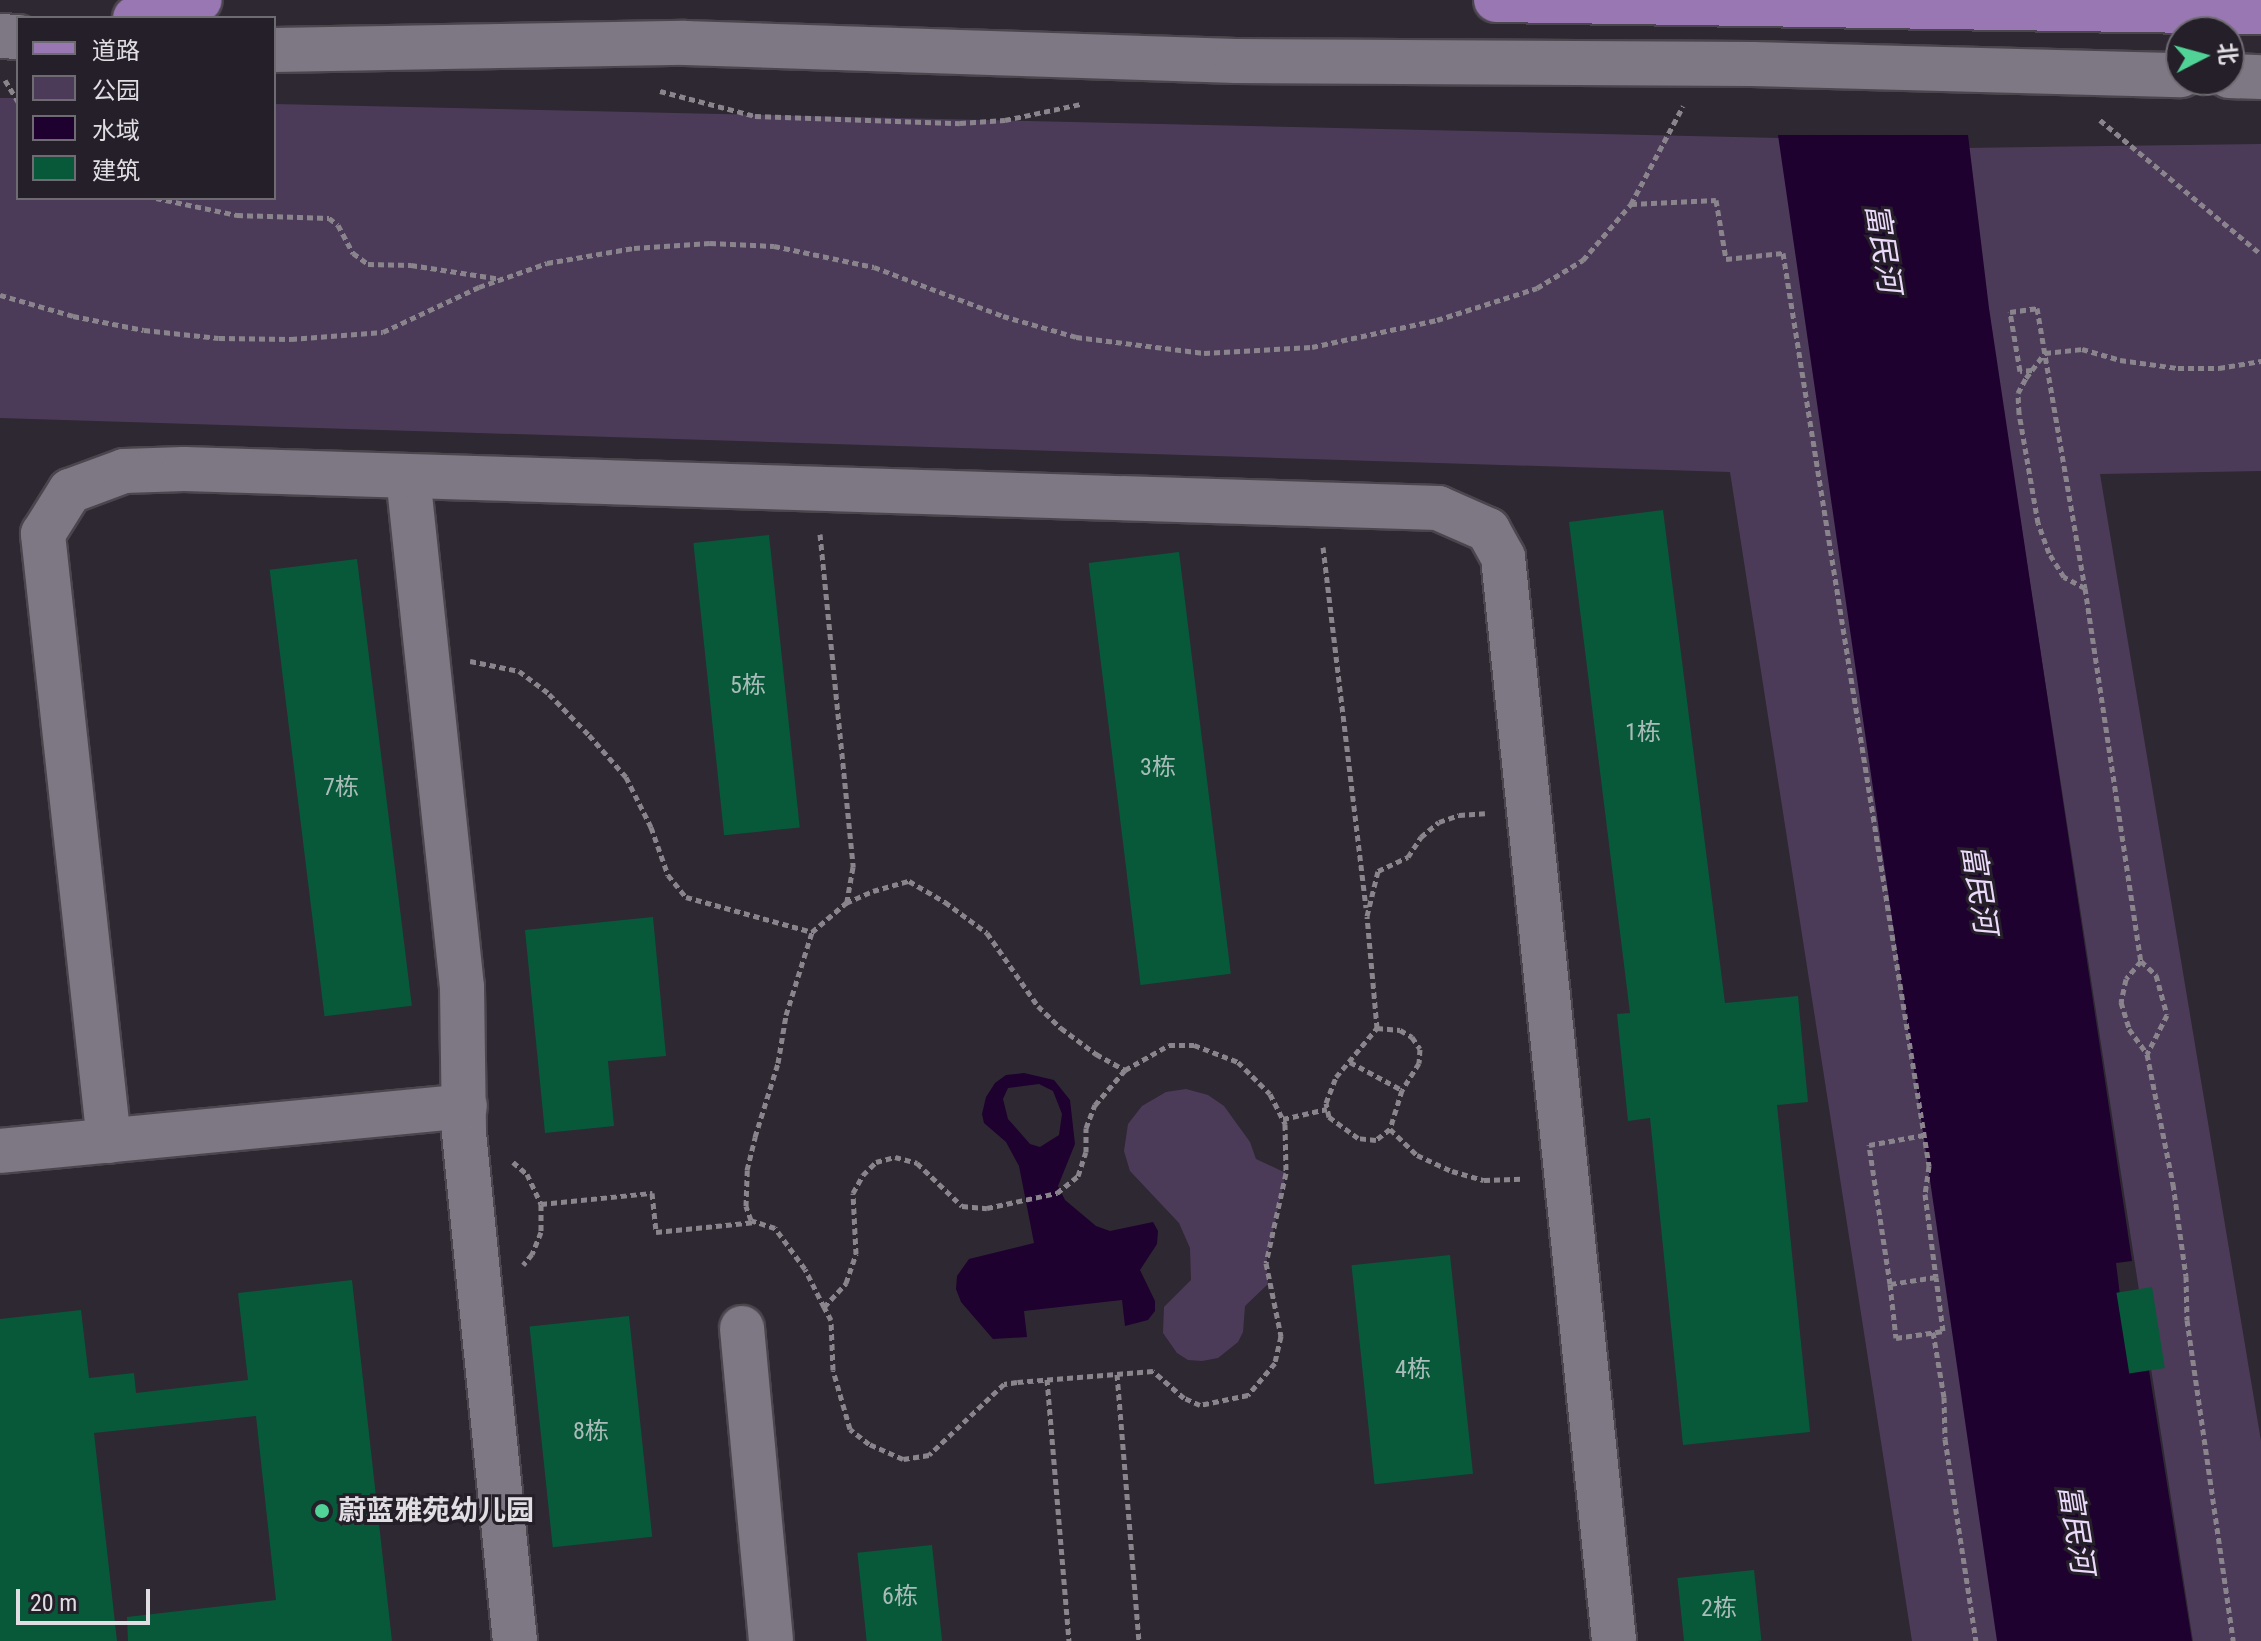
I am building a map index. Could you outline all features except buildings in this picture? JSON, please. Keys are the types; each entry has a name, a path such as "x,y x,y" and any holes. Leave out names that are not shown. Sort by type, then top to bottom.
{"main road":[{"path":"142,16 200,0"},
{"path":"1496,0 2261,12"}],"street":[{"path":"276,50 685,43 1236,61 1752,64 2165,75"},
{"path":"109,1141 43,534 70,491 124,471 408,476 1438,508 1488,530 1503,557 1614,1641"},
{"path":"408,476 462,987 464,1133 515,1641"},
{"path":"0,1151 465,1106"},
{"path":"742,1328 771,1641"}],"path":[{"path":"0,72 16,99"},
{"path":"0,295 73,316 144,330 219,338 291,339 383,332 501,279 547,263 634,248 710,243 774,246 874,267 1003,316 1076,337 1204,353 1312,347 1437,320 1537,288 1583,260 1631,204 1687,99"},
{"path":"2092,113 2261,254"},
{"path":"166,200 237,215 329,218 338,225 353,253 368,264 411,265 501,279"},
{"path":"1631,204 1716,200 1726,259 1783,253 1929,1166 1925,1194 1943,1331 1896,1338 1869,1145 1924,1135"},
{"path":"2032,370 2020,371 2010,312 2037,308 2085,588 2141,961 2156,975 2167,1015 2147,1054"},
{"path":"2085,588 2064,577 2049,553 2038,523 2018,393 2045,353 2082,349 2120,360 2178,368 2219,368 2261,361"},
{"path":"816,489 853,867 846,903"},
{"path":"1318,504 1367,916 1377,1028 1336,1077 1326,1103 1329,1117 1358,1138 1376,1140 1390,1129 1402,1090 1419,1063 1420,1049 1412,1037 1400,1030 1377,1028"},
{"path":"427,651 519,671 549,694 626,777 668,875 686,897 812,932"},
{"path":"1367,916 1378,871 1408,857 1421,837 1439,822 1459,815 1530,809"},
{"path":"824,1307 846,1283 856,1254 853,1193 863,1175 876,1162 895,1157 917,1163 962,1206 987,1208 1057,1193 1078,1176 1086,1152 1086,1128 1095,1105 1125,1070 1169,1045 1194,1045 1238,1062 1270,1094 1283,1119 1288,1151 1266,1263 1281,1336 1275,1363 1248,1395 1200,1405 1184,1398 1153,1371 1004,1384 929,1455 903,1459 869,1444 850,1429 833,1370 831,1320 824,1307 805,1269 775,1228 751,1220 746,1206 747,1170 778,1063 786,1015 812,932 846,903 873,891 909,881 945,902 987,933 1038,1006 1061,1028 1096,1054 1125,1070"},
{"path":"2141,961 2126,979 2121,1002 2129,1029 2147,1054 2173,1184 2186,1276 2187,1320 2233,1641"},
{"path":"1350,1062 1402,1090"},
{"path":"1283,1119 1327,1109"},
{"path":"1390,1129 1432,1163 1484,1180 1567,1177"},
{"path":"541,1204 652,1193 656,1232 756,1221"},
{"path":"1890,1284 1936,1277"},
{"path":"1933,1332 1944,1397 1945,1439 1976,1641"},
{"path":"1117,1374 1139,1641"},
{"path":"1047,1379 1069,1641"}],"green space":[{"path":"0,98 16,98 16,200 276,200 276,104 1779,138 2021,1641 1912,1641 1730,472 0,418"},
{"path":"2261,144 2261,471 2100,474 2261,1441 2261,1641 2193,1641 1963,148"},
{"path":"1186,1089 1208,1095 1224,1106 1250,1142 1256,1159 1286,1173 1266,1263 1268,1284 1245,1306 1243,1332 1238,1342 1218,1358 1202,1361 1188,1360 1177,1353 1163,1333 1164,1307 1191,1280 1190,1248 1179,1223 1130,1171 1124,1151 1128,1124 1142,1106 1166,1092"}],"water":[{"name":"富民河","path":"1778,135 1968,135 1989,308 2132,1261 2116,1263 2128,1360 2147,1358 2192,1641 1997,1641"},
{"path":"1024,1073 1054,1080 1070,1100 1075,1144 1058,1186 1065,1200 1096,1226 1110,1231 1153,1222 1158,1231 1157,1244 1140,1270 1155,1301 1155,1311 1148,1320 1125,1326 1122,1300 1024,1311 1027,1337 993,1339 961,1302 956,1289 957,1276 969,1259 1034,1243 1019,1166 1006,1142 984,1123 982,1114 986,1097 995,1083 1006,1075","holes":["1039,1084 1053,1091 1062,1114 1059,1135 1040,1147 1030,1144 1008,1119 1003,1099 1008,1088"]}],"pier":[{"path":"1778,131 1968,131 1972,135 1774,134"}],"place":[{"name":"蔚蓝雅苑幼儿园","path":"322,1511"}]}
